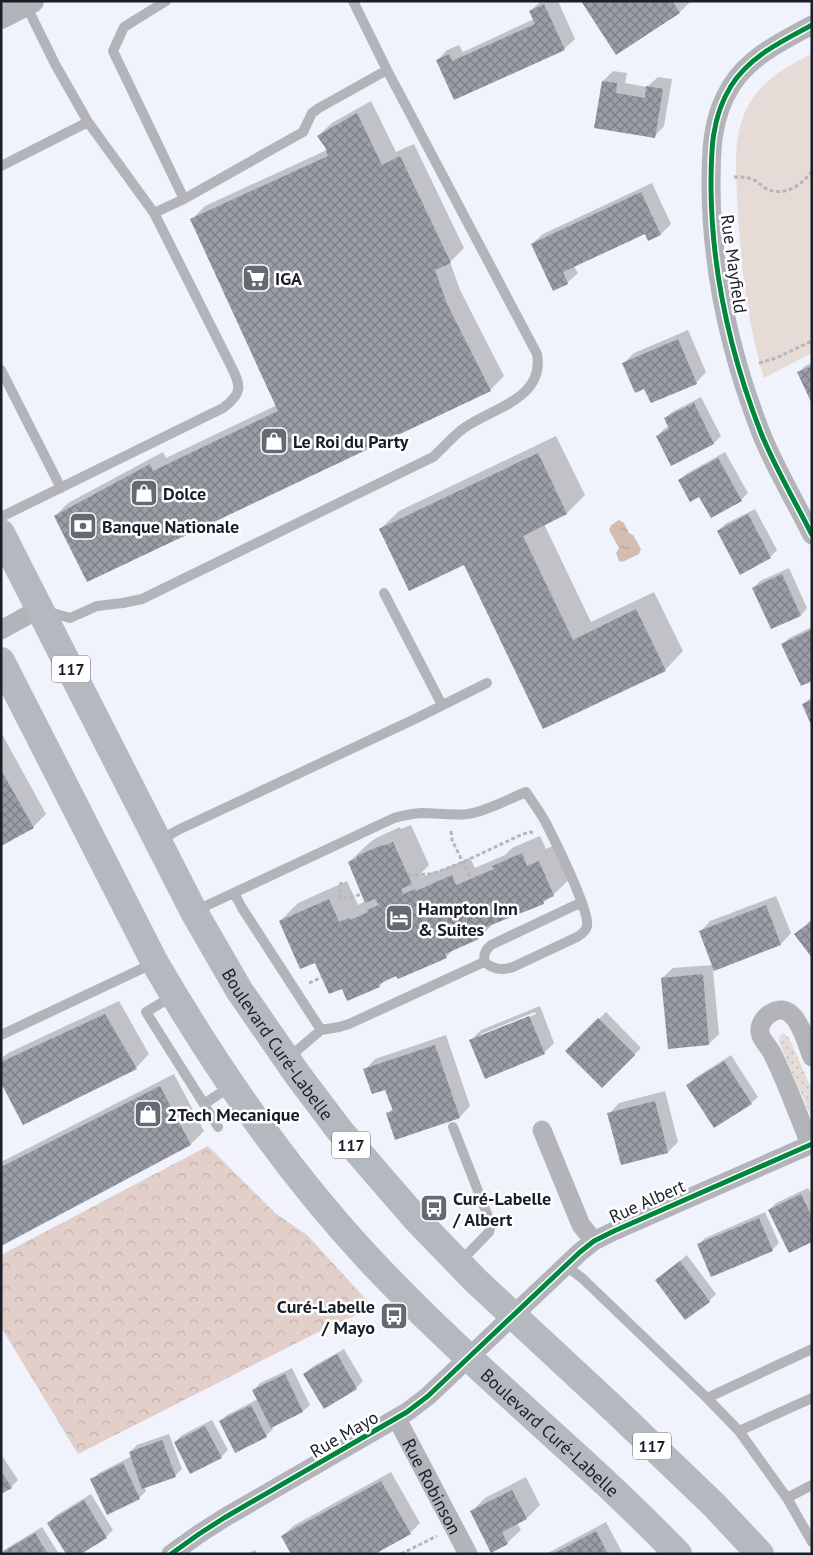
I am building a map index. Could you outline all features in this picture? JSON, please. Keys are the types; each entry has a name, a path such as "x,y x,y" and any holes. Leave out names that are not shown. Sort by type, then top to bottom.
{"main road":[{"name":"Boulevard Curé-Labelle","path":"1,533 194,912 239,990 286,1060 365,1161 416,1220 458,1264 688,1481 760,1554"},
{"name":"Boulevard Curé-Labelle","path":"1,661 155,963 211,1056 271,1139 332,1217 370,1260 468,1356 574,1453 678,1554"}],"street":[{"path":"1,17 27,2"},
{"name":"Rue Mayfield","path":"812,25 774,46 752,61 732,84 718,111 714,127 711,175 713,232 718,274 727,319 747,396 771,456 812,535"},
{"path":"1,630 40,609"},
{"path":"811,1144 774,1055 760,1033 763,1020 768,1015 779,1011 793,1015 800,1026 812,1057"},
{"path":"542,1130 582,1225 594,1242"},
{"name":"Rue Albert","path":"512,1315 594,1242 614,1231 811,1144"},
{"name":"Rue Mayo","path":"171,1554 212,1526 397,1419 428,1396 512,1315"},
{"name":"Rue Robinson","path":"397,1419 468,1554"}],"lane":[{"path":"166,1 124,27 113,51 184,199"},
{"path":"40,609 70,618 96,606 142,599 433,457 464,428 510,403 532,385 538,368 537,354 387,70 353,1"},
{"path":"1,518 223,408 235,398 239,387 238,380 154,213 88,122 55,64 27,2"},
{"path":"154,213 184,199 303,132 312,113 387,70"},
{"path":"1,166 88,122"},
{"path":"1,370 61,488"},
{"path":"384,593 442,706"},
{"path":"158,841 442,706 486,683"},
{"path":"194,912 394,818 422,813 468,814 483,810 526,792 546,824 582,902 588,917 587,926 584,932 577,937 505,970 498,969 484,962"},
{"path":"234,893 321,1030"},
{"path":"484,962 486,948 582,902"},
{"path":"286,1060 321,1030 349,1024 484,962"},
{"path":"1,1036 155,963"},
{"path":"174,996 146,1012 218,1127"},
{"path":"204,1104 232,1086"},
{"path":"454,1127 491,1224 489,1232 458,1264"},
{"path":"566,1266 582,1278 739,1431 787,1498 812,1542"},
{"path":"707,1398 812,1349"},
{"path":"739,1431 812,1398"},
{"path":"787,1498 812,1485"}],"path":[{"path":"734,177 749,178 767,189 783,192 799,185 812,171"},
{"path":"757,363 776,358 812,341"},
{"path":"450,815 452,840 471,879"},
{"path":"408,875 430,874 463,862 523,834 530,832 535,838"},
{"path":"341,882 340,898 362,894"},
{"path":"313,988 309,982 322,977"},
{"path":"401,1554 442,1534"}],"shaded area":[{"path":"812,54 812,353 764,378 748,311 742,265 738,219 736,150 743,117 760,89 784,69"},
{"path":"783,1033 789,1038 812,1090 812,1115 779,1042 779,1037"}],"green space":[{"path":"208,1146 275,1213 307,1235 374,1308 330,1326 78,1454 1,1327 1,1255"}],"water":[{"path":"619,520 624,523 641,549 639,554 622,562 619,561 616,553 619,548 609,530 611,525"}],"building":[{"path":"581,1 672,1 680,13 616,55"},
{"path":"544,4 565,50 454,100 436,60 449,54 452,61 535,24 529,11"},
{"path":"602,81 617,83 616,93 645,98 646,86 663,89 655,138 594,128"},
{"path":"357,113 382,165 400,156 451,263 435,270 447,304 491,391 87,582 54,516 150,464 153,471 278,411 190,219 328,156 325,147 317,136"},
{"path":"641,192 661,235 648,241 645,234 563,272 568,284 553,291 531,244"},
{"path":"678,339 697,384 651,403 644,389 635,393 622,363"},
{"path":"812,366 812,404 797,372"},
{"path":"694,403 714,444 671,466 656,436 669,429 664,418"},
{"path":"538,453 567,514 523,536 573,640 636,609 666,671 543,729 464,565 409,591 379,529"},
{"path":"718,458 742,501 711,518 699,497 690,502 678,480"},
{"path":"748,514 771,558 740,575 717,531"},
{"path":"782,574 801,616 771,629 752,588"},
{"path":"811,630 812,681 801,686 781,644"},
{"path":"812,700 812,727 802,704"},
{"path":"1,770 34,828 1,846"},
{"path":"393,842 412,884 401,889 403,894 415,889 416,891 452,875 456,885 494,869 492,866 522,853 527,866 539,861 554,896 543,901 544,904 476,931 479,939 445,954 447,958 398,979 396,976 379,984 380,987 347,1001 342,989 329,994 315,963 300,969 279,921 329,899 339,922 349,918 350,920 379,905 375,899 365,903 348,862 357,858 357,856"},
{"path":"766,905 781,945 714,971 699,931"},
{"path":"812,921 812,958 794,934"},
{"path":"703,974 709,1045 668,1049 661,978"},
{"path":"105,1014 137,1069 23,1125 1,1083 1,1062"},
{"path":"529,1016 545,1054 485,1079 469,1040"},
{"path":"598,1018 635,1055 602,1088 565,1051"},
{"path":"435,1045 460,1118 395,1140 386,1113 393,1111 385,1090 372,1094 363,1069"},
{"path":"724,1061 752,1104 714,1128 686,1085"},
{"path":"160,1086 191,1145 1,1246 1,1167"},
{"path":"655,1101 668,1153 621,1165 607,1113"},
{"path":"801,1194 812,1217 812,1242 789,1253 768,1210"},
{"path":"759,1218 773,1251 711,1277 697,1244"},
{"path":"680,1261 710,1302 685,1320 655,1280"},
{"path":"337,1354 357,1389 324,1409 303,1374"},
{"path":"285,1374 303,1412 271,1428 252,1390"},
{"path":"251,1405 267,1437 235,1453 219,1421"},
{"path":"205,1426 222,1458 190,1474 174,1442"},
{"path":"162,1440 176,1477 142,1489 129,1452"},
{"path":"123,1463 140,1499 107,1515 90,1479"},
{"path":"1,1471 12,1488 1,1494"},
{"path":"381,1481 411,1534 375,1554 291,1554 281,1536"},
{"path":"512,1490 527,1519 502,1532 508,1544 491,1553 470,1511"},
{"path":"84,1500 107,1538 81,1554 66,1554 47,1523"},
{"path":"596,1531 608,1554 553,1554"},
{"path":"35,1533 48,1554 1,1554 1,1553"}],"cycle path":[{"path":"812,25 767,51 747,66 739,75 724,98 719,110 711,162 712,220 715,251 719,282 732,344 761,433 812,535"},
{"path":"171,1554 224,1518 407,1412 428,1396 580,1252 594,1241 812,1144"}],"place":[{"name":"IGA","path":"256,278"},
{"name":"Le Roi du Party","path":"274,441"},
{"name":"Dolce","path":"144,493"},
{"name":"Banque Nationale","path":"83,526"},
{"name":"Hampton Inn & Suites","path":"399,918"},
{"name":"2Tech Mecanique","path":"148,1114"},
{"name":"Curé-Labelle / Albert","path":"434,1208"},
{"name":"Curé-Labelle / Mayo","path":"394,1316"}]}
